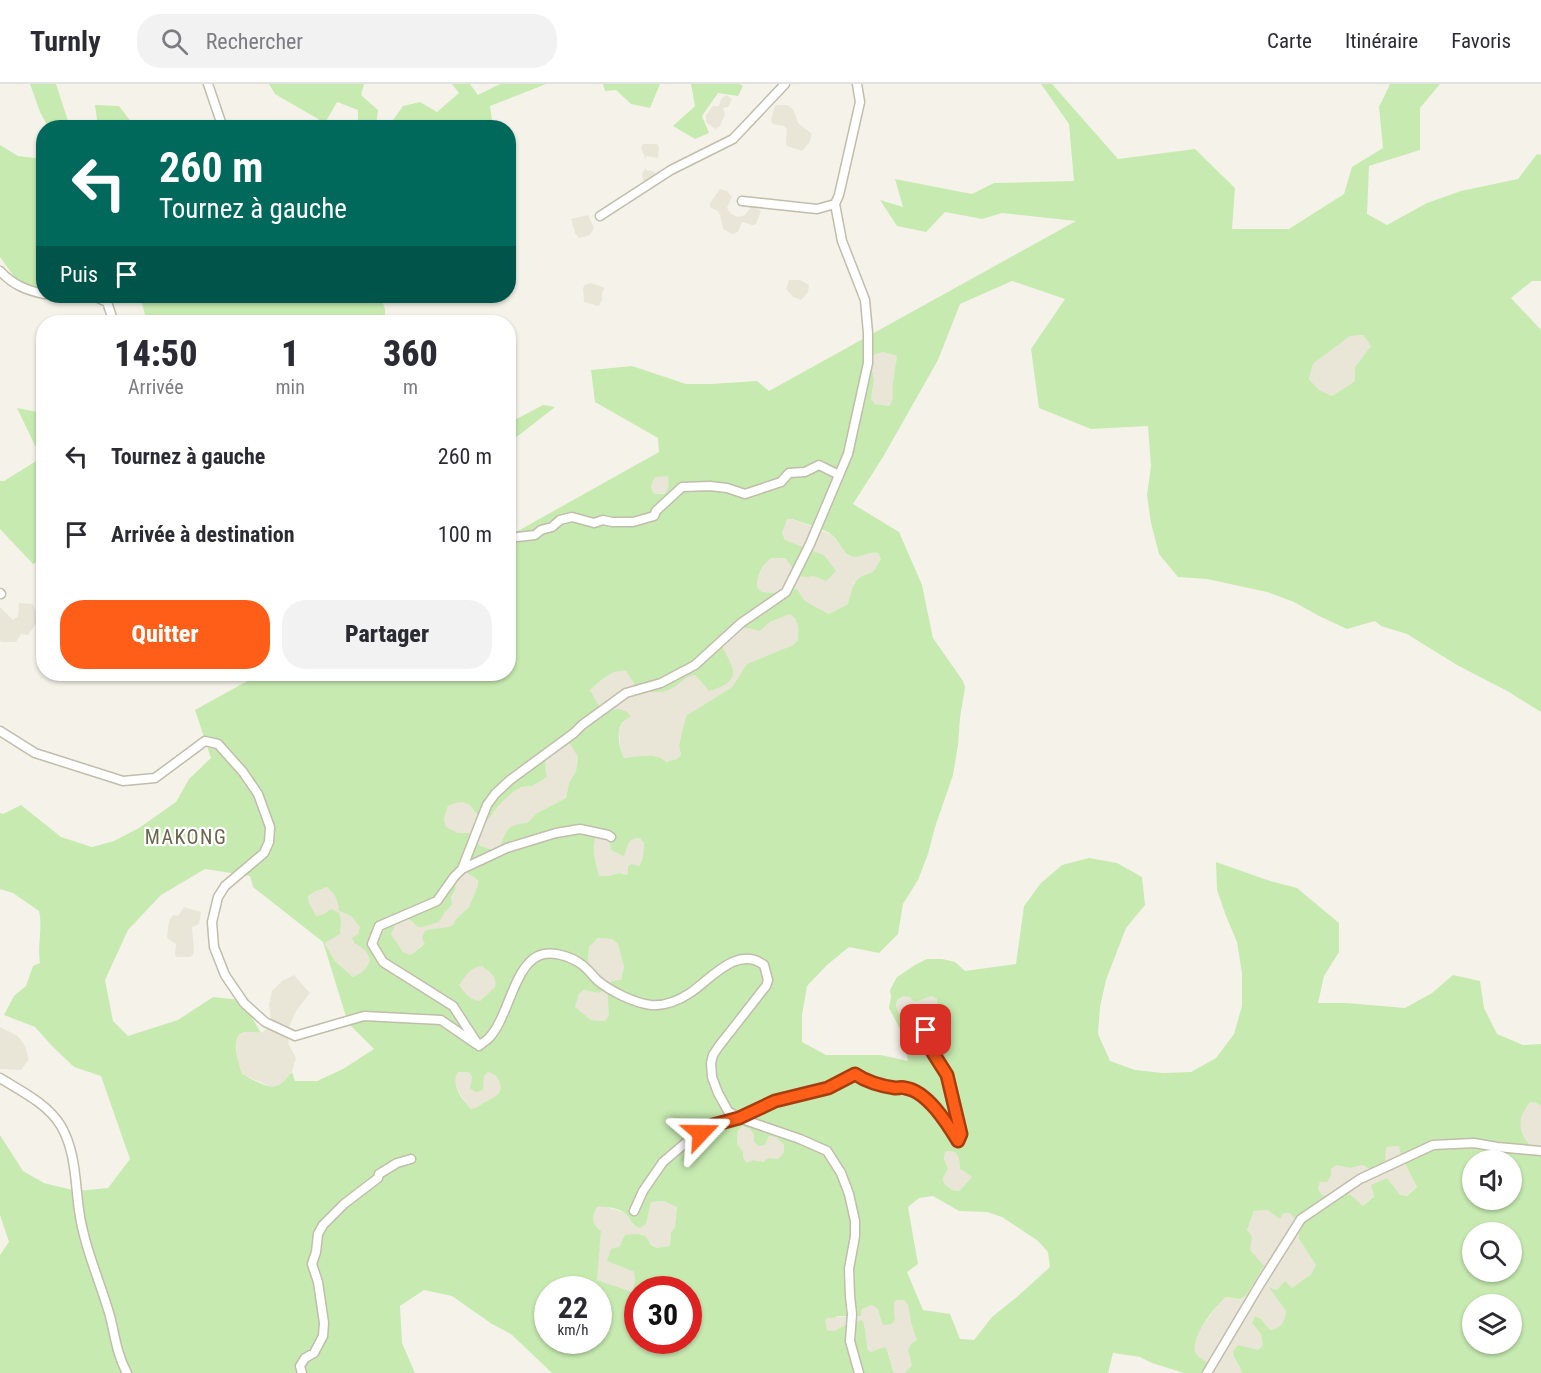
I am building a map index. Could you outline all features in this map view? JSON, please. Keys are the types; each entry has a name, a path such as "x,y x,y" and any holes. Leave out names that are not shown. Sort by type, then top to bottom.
{"street":[{"path":"208,84 220,120"},
{"path":"600,216 671,170 733,139 785,84"},
{"path":"479,1046 453,1006 383,962 372,944 379,926 437,901 462,869 487,805 510,780 626,693 661,683 695,665 741,623 786,592 810,544 848,454 868,363 865,300 842,241 835,204 840,195 860,102 857,84"},
{"path":"742,201 817,209 835,204"},
{"path":"0,271 13,284 36,292"},
{"path":"516,537 535,535 541,530 552,527 560,520 572,517 594,523 603,520 633,522 654,516 656,511 682,488 710,486 745,494 781,482 789,473 805,472 819,465 839,475"},
{"path":"0,731 35,753 123,781 155,778 205,741 218,744 243,772 258,794 270,827 269,842 264,853 225,886 218,897 212,922 214,947 225,975 244,1003 265,1022 295,1036 364,1016 408,1018 441,1020 479,1046"},
{"path":"462,869 507,848 556,833 580,829 611,837"},
{"path":"479,1046 489,1038 496,1027 524,968 540,955 548,953 570,958 580,963 598,980 628,998 657,1005 664,1005 690,993 739,959 750,957 764,965 768,980 766,986 713,1055 712,1077 717,1093 728,1111 739,1118 800,1139 826,1151 841,1173 855,1221 855,1236 849,1269 852,1314 850,1341 860,1373"},
{"path":"634,1211 643,1191 663,1162 689,1140 713,1125 739,1118 775,1101 828,1088 855,1074 866,1081 918,1092 943,1117 958,1141 961,1134 947,1075 928,1045 926,1030"},
{"path":"0,1078 44,1108 60,1125 67,1138 72,1154 81,1222 110,1317 116,1348 127,1373"},
{"path":"1207,1373 1301,1220 1360,1179 1433,1145 1474,1143 1541,1151"},
{"path":"302,1373 300,1366 305,1358 314,1353 323,1336 324,1323 318,1282 312,1264 322,1225 378,1178 379,1174 397,1163 411,1159"}],"shaded area":[{"path":"726,95 732,99 728,107 723,108 725,114 720,126 715,129 706,122 706,115 713,106 719,106 721,99"},
{"path":"776,105 787,105 793,109 798,123 812,134 809,143 802,151 787,146 787,129 771,121"},
{"path":"643,144 657,144 658,158 646,156 646,160 641,147"},
{"path":"646,167 646,170 655,172 654,180 646,183 643,181 642,174"},
{"path":"720,189 727,191 732,197 727,208 731,214 738,217 745,215 752,206 761,211 756,224 742,222 738,232 732,234 723,229 719,212 710,207 710,203"},
{"path":"588,215 594,228 590,235 579,238 571,219"},
{"path":"789,280 800,280 809,285 808,292 801,300 793,297 786,289"},
{"path":"591,283 605,288 599,306 584,302 583,288"},
{"path":"1363,335 1371,346 1355,367 1355,381 1332,396 1319,390 1309,379 1313,364 1350,336"},
{"path":"883,352 897,356 893,397 888,406 875,404 871,399 874,379 873,355"},
{"path":"655,476 668,476 669,489 666,492 653,493 651,486"},
{"path":"786,519 793,519 832,535 845,552 859,557 871,551 878,553 881,559 873,572 865,574 854,583 848,604 829,614 805,601 797,589 777,593 762,592 757,587 756,580 771,557 785,558 799,576 824,555 785,540 782,533"},
{"path":"19,603 33,604 36,612 36,624 28,635 21,634 16,642 0,641 0,607 13,620 18,616"},
{"path":"790,614 796,618 798,640 793,645 747,664 732,687 686,716 679,745 681,755 677,759 666,762 654,756 624,758 621,753 619,732 621,725 631,715 606,711 600,707 590,690 618,670 626,671 638,690 672,689 688,675 695,675 709,691 733,671 720,645 734,631 747,627 760,631 770,622"},
{"path":"565,744 570,744 578,756 576,771 569,783 566,798 537,813 527,823 508,829 499,849 492,850 479,845 446,827 444,820 448,806 457,801 467,803 482,819 488,820 498,806 513,792 532,786 547,760"},
{"path":"596,836 630,840 640,838 644,843 641,864 638,866 632,864 626,875 619,873 599,877 593,849"},
{"path":"464,872 478,882 469,907 453,925 445,929 431,929 425,944 420,946 417,952 410,955 403,952 391,934 397,922 404,917 413,922 439,921 452,905 454,881"},
{"path":"327,887 339,904 339,911 351,916 360,927 355,944 362,947 370,958 365,970 353,977 335,961 325,944 324,914 316,916 309,903 308,896"},
{"path":"184,907 201,912 199,924 192,927 193,955 176,957 176,944 167,936 169,921 173,915 178,916"},
{"path":"598,938 612,939 618,944 624,965 621,980 605,1021 591,1020 575,1007 579,994 584,990 598,993 588,961 589,947"},
{"path":"482,966 493,974 496,981 495,987 480,1001 473,1001 459,985 469,971 474,967"},
{"path":"294,975 310,993 296,1011 287,1031 289,1045 296,1058 292,1072 283,1083 276,1087 269,1086 242,1074 237,1061 236,1040 240,1034 261,1033 272,1025 269,1005 272,991 282,981"},
{"path":"903,996 930,996 937,999 936,1006 940,1019 928,1025 899,1014 896,1008 897,1000"},
{"path":"0,1027 18,1036 25,1046 29,1059 21,1070 0,1069"},
{"path":"458,1072 468,1072 483,1090 484,1076 488,1072 495,1074 501,1086 500,1093 496,1098 471,1109 455,1085 454,1078"},
{"path":"1530,1102 1541,1106 1541,1151 1526,1140 1520,1127 1522,1114"},
{"path":"743,1126 750,1129 765,1145 769,1136 776,1137 784,1145 784,1152 778,1159 768,1158 763,1162 753,1160 747,1164 737,1144 738,1130"},
{"path":"1399,1146 1401,1156 1417,1187 1406,1196 1374,1195 1363,1206 1322,1195 1318,1189 1320,1182 1331,1176 1331,1169 1337,1165 1350,1168 1363,1165 1375,1173 1386,1168 1384,1153 1387,1147"},
{"path":"945,1152 955,1152 959,1158 960,1169 972,1177 959,1191 944,1185 943,1178 948,1169 944,1159"},
{"path":"664,1201 677,1206 670,1246 656,1248 642,1234 625,1235 619,1247 607,1261 634,1272 634,1276 624,1276 624,1290 612,1286 612,1276 596,1276 601,1231 596,1227 593,1213 597,1207 604,1206 625,1213 633,1225 646,1224 651,1202"},
{"path":"1254,1211 1290,1212 1299,1223 1299,1239 1316,1265 1311,1274 1291,1289 1271,1288 1286,1311 1283,1325 1270,1330 1261,1319 1252,1323 1261,1334 1263,1345 1258,1350 1234,1358 1242,1373 1213,1373 1209,1364 1197,1356 1194,1343 1220,1301 1226,1297 1240,1299 1252,1236 1247,1230"},
{"path":"904,1300 908,1305 911,1323 917,1337 912,1365 905,1373 894,1373 889,1353 868,1350 865,1326 849,1323 834,1331 827,1330 824,1320 827,1317 861,1316 862,1309 872,1305 895,1319 894,1302"}],"green space":[{"path":"30,84 56,84 68,120 44,120"},
{"path":"269,84 364,84 361,95 378,110 377,120 358,120 358,110 337,102 327,120 320,120 275,94"},
{"path":"452,84 470,84 478,95 500,84 546,84 490,106 492,120 393,120 403,106 420,102 437,112 459,93"},
{"path":"603,84 660,84 650,108 631,104 616,90 605,91"},
{"path":"691,84 740,84 743,86 738,96 718,93 702,116 709,133 695,139 673,126 695,106"},
{"path":"1041,84 1052,84 1118,159 1195,149 1235,188 1232,229 1289,229 1344,194 1352,167 1383,148 1379,107 1390,84 1440,84 1420,108 1420,150 1369,166 1367,214 1387,225 1427,203 1461,191 1518,179 1537,154 1541,155 1541,281 1532,281 1511,298 1541,330 1541,712 1407,634 1381,626 1375,621 1347,629 1294,602 1267,592 1207,579 1178,577 1159,554 1151,523 1147,495 1151,466 1148,426 1091,429 1039,408 1031,349 1065,299 1012,281 960,304 938,360 883,457 853,504 899,532 922,585 933,638 963,681 965,687 953,775 918,880 903,904 898,934 879,953 849,947 807,986 802,1015 802,1042 826,1055 881,1055 908,1061 902,1033 889,1008 890,990 897,977 927,959 955,962 965,971 1016,964 1024,906 1041,883 1062,865 1089,858 1117,863 1142,877 1145,905 1126,928 1106,980 1100,1007 1098,1034 1110,1061 1135,1070 1163,1073 1191,1072 1216,1058 1234,1034 1242,1006 1242,973 1237,942 1217,890 1216,862 1297,888 1339,923 1339,952 1324,976 1318,1003 1405,1008 1432,993 1453,975 1480,981 1484,1008 1497,1034 1523,1045 1541,1044 1541,1106 1530,1102 1522,1115 1521,1126 1527,1141 1541,1151 1541,1373 1242,1373 1233,1351 1238,1345 1258,1350 1263,1345 1261,1334 1252,1323 1255,1316 1261,1319 1270,1330 1280,1326 1284,1318 1286,1311 1269,1287 1277,1290 1285,1281 1292,1288 1311,1274 1316,1265 1299,1239 1299,1223 1290,1213 1283,1213 1280,1219 1268,1210 1254,1211 1247,1230 1252,1236 1250,1250 1264,1266 1246,1295 1240,1299 1226,1297 1221,1301 1210,1314 1197,1338 1195,1351 1209,1364 1213,1373 1184,1373 1140,1357 1113,1353 1108,1373 905,1373 912,1365 908,1350 917,1340 908,1305 904,1300 897,1300 894,1302 895,1320 891,1324 882,1323 878,1309 872,1305 862,1309 861,1316 837,1316 825,1320 827,1330 834,1331 849,1323 862,1320 868,1350 871,1352 885,1347 894,1373 552,1373 511,1334 492,1324 452,1296 424,1290 400,1306 402,1343 415,1373 0,1373 0,1255 9,1242 0,1215 0,1135 23,1171 44,1183 77,1191 108,1188 130,1159 101,1076 74,1067 35,1027 4,1015 14,996 26,986 33,966 40,963 40,924 39,911 13,893 0,889 0,813 3,814 21,805 61,837 92,847 114,841 139,828 176,802 189,779 211,758 195,710 247,681 516,681 516,532 659,452 658,438 595,402 591,370 632,366 686,384 757,381 769,391 1076,221 1002,213 982,219 945,212 926,232 897,226 880,200 903,207 895,179 972,194 994,183 1074,181 1069,124","holes":["1363,335 1371,346 1355,367 1355,381 1332,396 1319,390 1309,379 1313,364 1350,336","883,352 897,356 893,398 889,406 875,404 871,399 874,379 873,355","668,476 665,493 653,493 651,486 655,477","787,519 793,519 829,533 851,556 858,557 874,552 878,553 881,559 873,572 861,577 855,583 848,604 829,614 805,601 797,589 776,593 762,592 757,587 761,571 771,558 785,558 799,576 814,576 826,581 836,571 824,555 785,540 782,533","790,614 797,622 798,640 793,645 747,664 732,687 686,716 679,745 681,755 677,759 666,762 652,756 624,758 619,743 619,731 622,724 631,716 622,710 605,711 590,690 606,676 621,671 626,671 638,690 665,691 695,675 709,691 716,689 725,685 733,675 732,665 721,645 742,628 760,631 770,622","565,744 570,744 578,757 576,771 569,783 566,798 537,813 527,823 511,827 499,849 492,850 479,845 473,833 458,833 446,827 444,819 448,806 456,803 467,804 482,818 488,820 498,806 513,792 522,787 532,786 547,777 545,763 549,756","596,836 609,839 611,850 624,856 629,843 633,839 640,838 644,843 639,866 632,864 628,866 626,875 619,873 599,876 594,856","205,869 250,876 253,887 323,942 348,1023 374,1049 343,1069 317,1081 295,1081 292,1072 278,1086 267,1086 242,1074 237,1053 237,1037 245,1032 261,1033 242,1000 213,997 178,1020 128,1036 113,1021 105,980 128,930 161,895","464,872 478,881 469,907 453,925 425,931 422,938 425,944 410,955 403,952 391,934 397,922 404,917 418,927 439,922 452,905 451,897 456,888 454,881","327,887 336,898 339,911 351,916 360,927 358,934 352,938 355,944 368,954 369,964 363,971 353,977 335,961 325,944 340,934 339,913 331,909 316,916 308,896","598,938 612,939 618,944 624,966 621,980 612,981 607,987 609,1015 605,1021 591,1020 575,1007 579,994 584,990 598,993 603,990 588,961 589,947","482,966 494,977 495,987 480,1001 470,998 459,985 469,972","903,996 910,997 915,1002 931,996 937,999 940,1019 928,1025 919,1015 899,1014 896,1007 897,1000","458,1072 468,1072 472,1077 470,1088 476,1092 483,1090 484,1076 488,1072 496,1076 501,1089 498,1094 471,1109 458,1092 455,1082","743,1126 750,1129 754,1135 754,1142 759,1146 765,1145 769,1136 776,1137 784,1145 784,1152 778,1159 768,1158 763,1162 753,1160 747,1163 737,1144 738,1130","1399,1146 1401,1156 1417,1187 1407,1196 1400,1195 1387,1178 1371,1185 1374,1196 1363,1206 1345,1192 1322,1195 1318,1189 1320,1182 1327,1182 1331,1176 1331,1169 1337,1165 1350,1168 1363,1165 1375,1173 1382,1174 1387,1147","945,1152 955,1152 959,1158 960,1169 972,1177 959,1191 952,1190 944,1184 943,1178 948,1169 944,1159","933,1196 959,1211 987,1212 1002,1217 1038,1241 1048,1252 1050,1267 992,1317 974,1340 960,1339 950,1314 923,1310 907,1272 918,1264 908,1207 919,1198","664,1201 677,1207 670,1246 656,1248 643,1235 625,1235 619,1247 611,1249 607,1261 634,1272 634,1276 702,1276 702,1354 624,1354 624,1289 612,1285 612,1354 534,1354 534,1276 597,1276 601,1231 593,1220 597,1207 620,1210 640,1228 646,1224 651,1202"]},
{"path":"95,105 119,106 130,120 97,120"},
{"path":"0,145 18,156 36,158 36,287 18,282 0,257"},
{"path":"142,303 383,303 385,309 385,315 145,315"},
{"path":"543,405 555,407 516,438 516,419"},
{"path":"17,408 36,412 36,448"},
{"path":"36,461 36,562 33,564 0,529 0,481 4,481"}],"district":[{"name":"MAKONG","path":"186,837"}],"route":[{"path":"701,1133 713,1125 739,1118 775,1101 828,1088 855,1074 866,1081 918,1092 943,1117 958,1141 961,1134 947,1075 928,1045 926,1030"}]}
